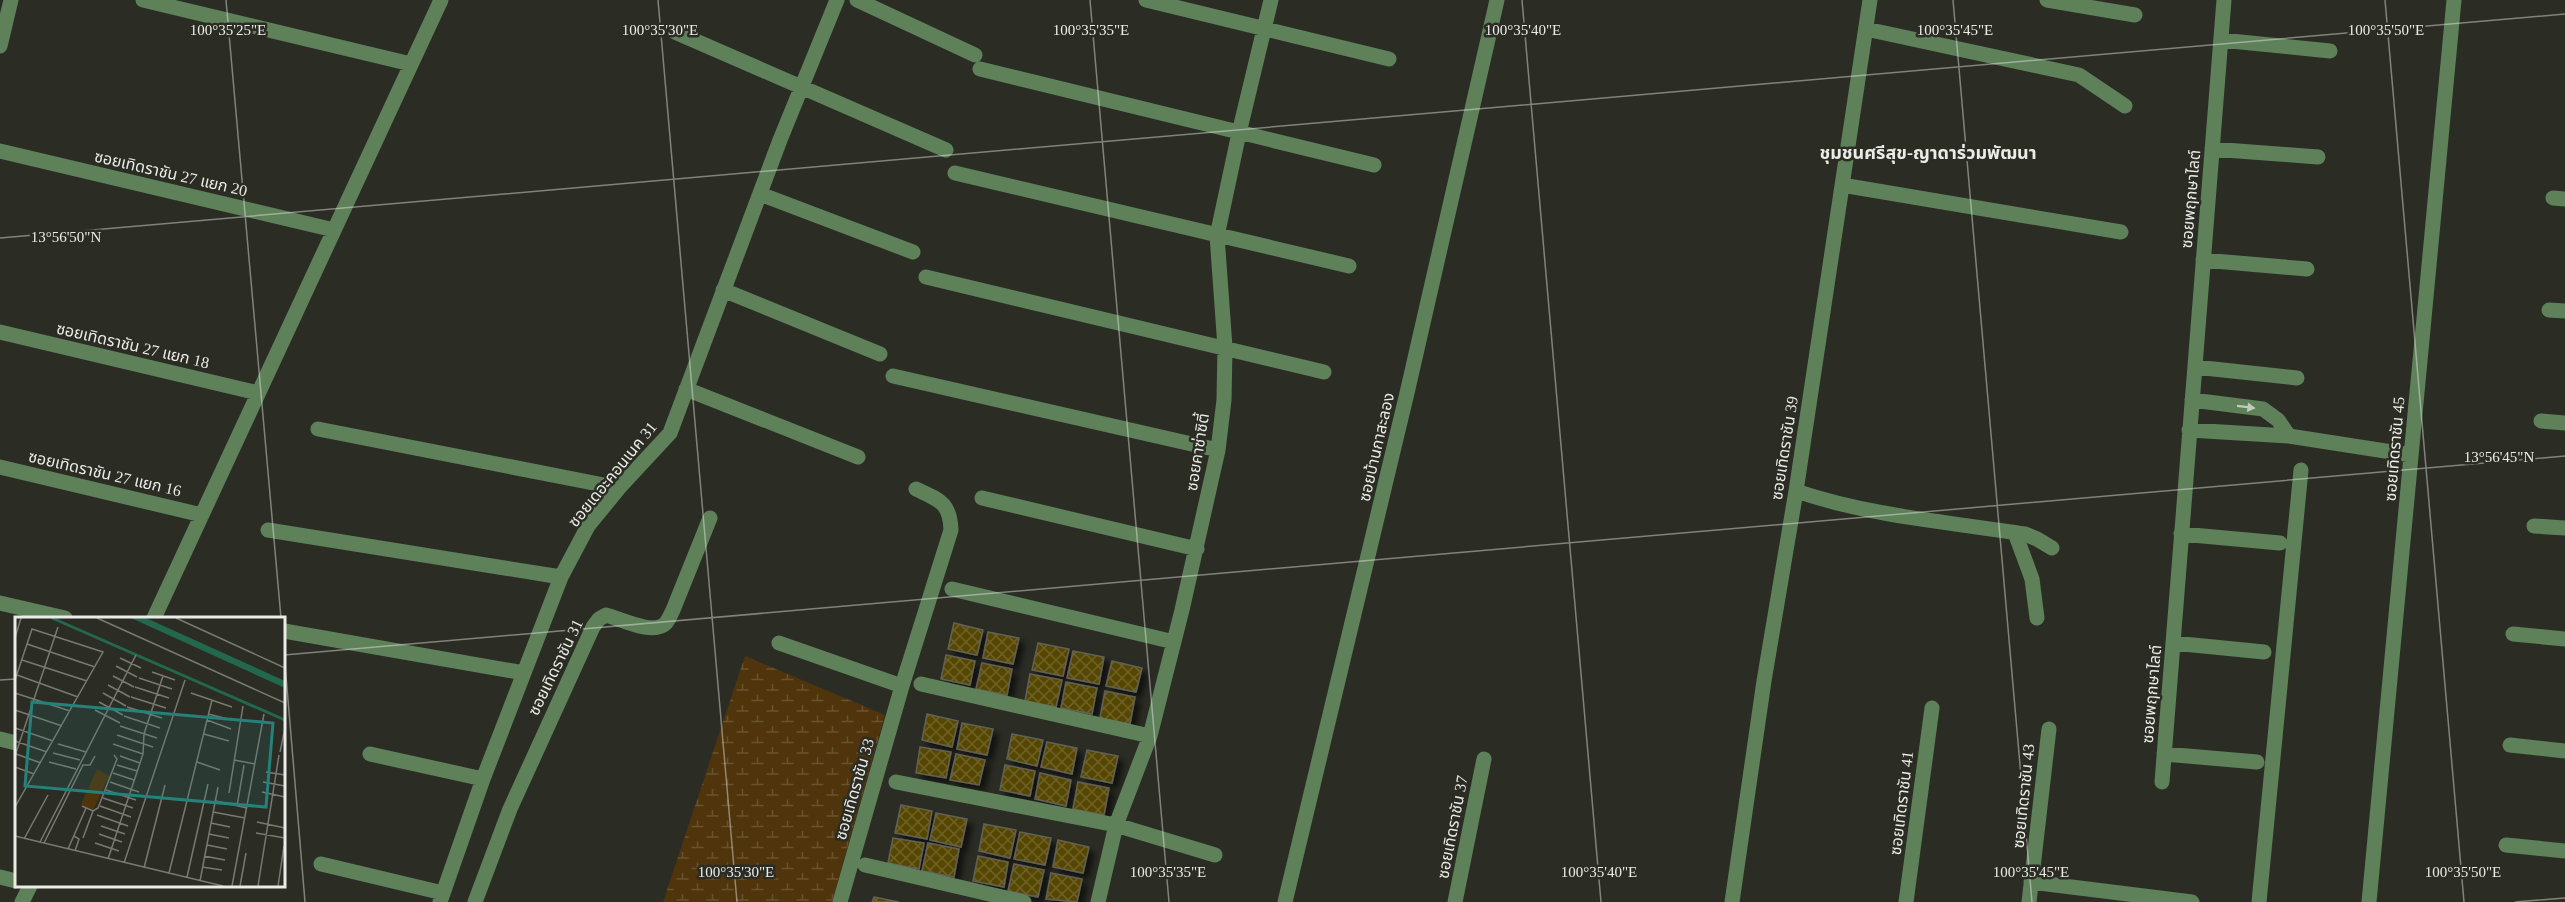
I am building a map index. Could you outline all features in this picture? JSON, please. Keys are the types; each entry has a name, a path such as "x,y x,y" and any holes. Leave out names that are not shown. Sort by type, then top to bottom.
{"street":[{"path":"0,46 11,0"},
{"path":"143,0 411,64"},
{"path":"154,617 441,0"},
{"name":"ซอยเดอะคอนเนค 31","path":"442,898 483,779 561,577 588,526 670,432 760,194 837,0"},
{"path":"857,0 977,62 1239,133 1374,165"},
{"path":"1146,0 1389,59"},
{"name":"ซอยคาซ่าซิตี้","path":"1098,902 1116,825 1150,735 1197,549 1218,450 1224,400 1225,347 1217,236 1271,0"},
{"name":"ซอยบ้านกาสะลอง","path":"1285,902 1405,404 1497,0"},
{"name":"ซอยเทิดราชัน 39","path":"1732,902 1870,0"},
{"path":"2047,0 2135,15"},
{"name":"ซอยพฤกษาไลต์","path":"2162,782 2224,0"},
{"name":"ซอยเทิดราชัน 45","path":"2369,902 2454,0"},
{"path":"1866,29 2079,75 2125,106"},
{"path":"675,32 946,150"},
{"path":"2221,40 2330,51"},
{"path":"2212,149 2318,157"},
{"name":"ซอยเทิดราชัน 27 แยก 20","path":"0,151 334,230"},
{"path":"955,173 1349,266"},
{"path":"1842,185 2121,232"},
{"path":"760,194 913,252"},
{"path":"2203,260 2307,268"},
{"path":"926,277 1324,372"},
{"path":"723,290 880,354"},
{"path":"2548,309 2565,311"},
{"name":"ซอยเทิดราชัน 27 แยก 18","path":"0,332 258,393"},
{"path":"2195,367 2296,378"},
{"path":"893,376 1218,450"},
{"path":"686,389 858,458"},
{"path":"2192,400 2263,409 2278,420 2289,436"},
{"path":"2541,421 2565,423"},
{"path":"318,429 619,488"},
{"path":"2190,430 2289,436 2411,455"},
{"name":"ซอยเทิดราชัน 27 แยก 16","path":"0,467 202,515"},
{"path":"2259,902 2301,470"},
{"name":"ซอยเทิดราชัน 33","path":"840,902 902,686 951,530 951,517 947,508 941,501 916,489"},
{"path":"1796,491 1835,504 1879,513 2015,533 2037,538 2052,548"},
{"path":"982,498 1197,549"},
{"name":"ซอยเทิดราชัน 31","path":"475,902 531,759 593,627 599,618 606,615 646,628 661,627 666,623 674,610 710,518"},
{"path":"2534,526 2565,528"},
{"path":"268,530 561,577"},
{"path":"2015,533 2032,579 2037,618"},
{"path":"2181,534 2280,543"},
{"path":"952,589 1174,642"},
{"path":"0,603 60,617"},
{"path":"285,631 524,674"},
{"path":"2513,634 2565,639"},
{"path":"778,643 902,686"},
{"path":"2173,643 2264,652"},
{"path":"921,684 1150,735"},
{"name":"ซอยเทิดราชัน 41","path":"1906,902 1932,708"},
{"name":"ซอยเทิดราชัน 43","path":"2029,902 2049,729"},
{"path":"0,739 15,743"},
{"path":"2510,745 2565,751"},
{"path":"370,754 483,779"},
{"path":"2164,754 2257,762"},
{"name":"ซอยเทิดราชัน 37","path":"1455,902 1484,759"},
{"path":"896,782 1116,825 1215,855"},
{"path":"2506,845 2565,850"},
{"path":"321,864 442,898"},
{"path":"865,865 1024,902"},
{"path":"0,877 15,881"},
{"path":"2031,882 2192,902"},
{"path":"22,902 29,887"}],"green space":[{"path":"745,656 885,715 832,902 663,902"}],"building":[{"path":"954,623 983,630 977,655 948,649"},
{"path":"988,632 1019,638 1013,664 983,658"},
{"path":"1038,643 1069,649 1063,676 1032,670"},
{"path":"1073,651 1104,657 1099,684 1067,678"},
{"path":"946,655 975,661 970,685 941,679"},
{"path":"1112,661 1142,668 1136,692 1106,686"},
{"path":"982,663 1012,669 1007,695 976,689"},
{"path":"1030,674 1062,680 1056,707 1025,701"},
{"path":"1066,682 1097,688 1092,714 1061,708"},
{"path":"1105,691 1135,697 1130,724 1100,718"},
{"path":"927,714 958,721 952,747 922,740"},
{"path":"962,723 993,729 987,755 957,749"},
{"path":"1012,734 1043,740 1037,766 1007,759"},
{"path":"1047,742 1077,748 1072,774 1041,767"},
{"path":"920,747 951,752 946,778 916,773"},
{"path":"1087,750 1118,756 1112,783 1081,777"},
{"path":"956,754 985,760 979,785 950,780"},
{"path":"1005,765 1035,771 1030,796 1000,790"},
{"path":"1040,773 1071,780 1066,806 1035,799"},
{"path":"1078,782 1109,788 1104,815 1073,809"},
{"path":"901,805 932,811 927,839 895,833"},
{"path":"936,813 967,819 961,847 930,840"},
{"path":"984,824 1016,830 1010,858 979,851"},
{"path":"1020,832 1051,838 1045,865 1014,859"},
{"path":"893,838 924,843 919,869 888,863"},
{"path":"1058,840 1089,847 1083,873 1053,867"},
{"path":"928,843 959,849 954,877 922,871"},
{"path":"978,856 1008,862 1004,887 973,881"},
{"path":"1014,864 1044,870 1038,897 1008,891"},
{"path":"1051,873 1082,879 1077,902 1046,899"},
{"path":"874,897 899,902 872,902"}],"district":[{"name":"ชุมชนศรีสุข-ญาดาร่วมพัฒนา","path":"1928,153"}]}
